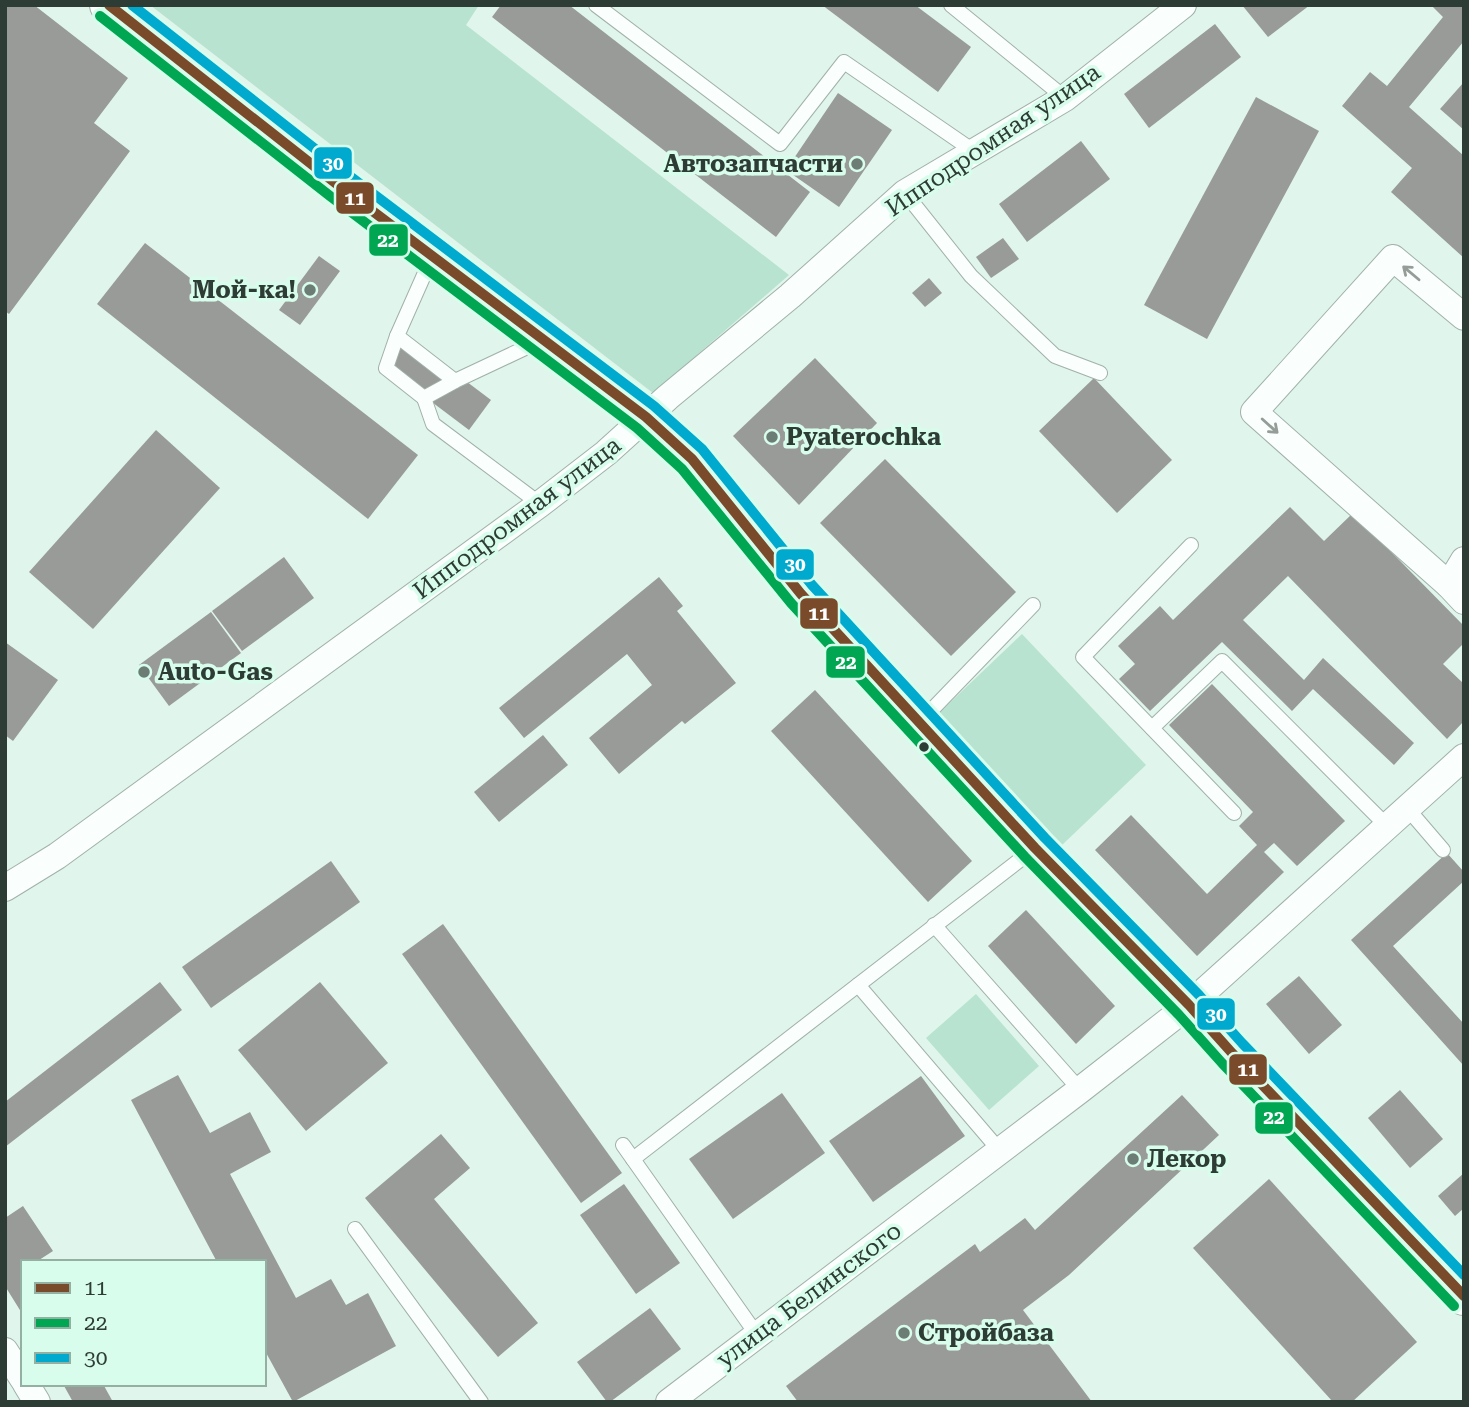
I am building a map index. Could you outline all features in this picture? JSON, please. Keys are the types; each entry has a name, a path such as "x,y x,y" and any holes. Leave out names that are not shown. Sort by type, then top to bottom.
{"main road":[{"path":"109,5 327,176 646,417 692,459 802,594 1035,848 1189,1005 1231,1053 1464,1296"}],"street":[{"name":"Ипподромная улица","path":"5,888 57,856 607,453 905,193 1065,98 1183,5"},
{"path":"1464,317 1393,258 1254,412 1456,593 1464,560"},
{"name":"улица Белинского","path":"668,1402 1189,1005 1464,757"},
{"path":"5,1351 21,1376"},
{"path":"27,1386 37,1402"}],"lane":[{"path":"596,5 780,144 844,62 975,152"},
{"path":"951,5 1065,98"},
{"path":"905,193 971,276 1055,356 1100,373"},
{"path":"432,256 386,368 424,398 433,424 540,504"},
{"path":"397,336 455,381"},
{"path":"424,398 542,340"},
{"path":"1191,545 1083,657 1234,813"},
{"path":"920,722 1034,605"},
{"path":"1152,728 1222,661 1387,826"},
{"path":"1407,808 1443,850"},
{"path":"633,1159 1035,848"},
{"path":"934,925 1080,1090"},
{"path":"858,985 1000,1151"},
{"path":"623,1145 757,1335"},
{"path":"355,1229 481,1402"}],"green space":[{"path":"150,5 479,5 466,25 789,275 653,393"},
{"path":"1022,634 1146,765 1062,845 938,714"},
{"path":"976,994 1039,1066 989,1110 926,1038"}],"building":[{"path":"5,5 34,5 128,78 94,123 130,151 9,314 5,311"},
{"path":"501,5 569,5 810,192 776,237 492,17"},
{"path":"822,5 915,5 971,47 938,92"},
{"path":"1242,5 1310,5 1268,37"},
{"path":"1431,5 1464,5 1464,41 1409,107 1464,156 1464,258 1391,192 1412,168 1342,106 1370,72 1387,86 1443,17"},
{"path":"1215,24 1241,57 1149,128 1124,94"},
{"path":"1464,82 1464,130 1440,109"},
{"path":"838,93 892,130 839,207 786,170"},
{"path":"1256,97 1319,131 1207,339 1144,305"},
{"path":"1081,141 1110,179 1027,242 999,204"},
{"path":"1003,238 1019,259 991,278 976,257"},
{"path":"145,243 418,455 368,519 97,304"},
{"name":"Мой-ка!","path":"319,256 340,271 300,325 279,310"},
{"path":"929,278 942,293 925,307 912,293"},
{"path":"406,336 491,400 469,430 384,366"},
{"path":"815,358 877,423 799,505 733,436"},
{"path":"1094,378 1172,460 1117,513 1039,431"},
{"path":"156,430 220,488 93,629 29,572"},
{"path":"885,459 1016,592 951,656 820,523"},
{"path":"1290,507 1324,541 1353,513 1464,626 1464,643 1443,664 1464,684 1464,721 1447,739 1288,576 1243,620 1304,680 1323,658 1414,743 1394,765 1313,689 1292,711 1222,642 1150,711 1119,679 1135,664 1118,646 1160,606 1173,620"},
{"path":"284,557 314,598 242,651 212,611"},
{"path":"659,577 683,606 677,611 736,683 685,724 682,721 619,774 589,738 652,685 627,654 524,738 499,708"},
{"path":"211,612 241,653 169,706 139,665"},
{"path":"5,642 58,680 13,741 5,735"},
{"path":"1212,684 1345,821 1297,866 1274,843 1264,852 1284,872 1197,956 1095,850 1131,815 1207,894 1257,845 1239,826 1253,812 1169,725"},
{"path":"815,690 972,861 928,902 771,731"},
{"path":"543,735 568,765 499,822 474,792"},
{"path":"1447,853 1464,872 1464,881 1393,946 1464,1024 1464,1066 1351,940"},
{"path":"331,861 360,902 211,1008 182,967"},
{"path":"1026,910 1115,1006 1076,1044 988,946"},
{"path":"443,924 622,1173 581,1203 402,954"},
{"path":"1299,976 1342,1025 1309,1054 1266,1004"},
{"path":"160,982 182,1010 5,1147 5,1102"},
{"path":"320,982 388,1063 306,1131 238,1050"},
{"path":"178,1075 210,1133 250,1112 271,1152 230,1174 296,1298 331,1279 346,1305 368,1293 396,1346 293,1402 266,1353 266,1260 216,1260 131,1100"},
{"path":"921,1076 965,1136 873,1202 829,1141"},
{"path":"1400,1090 1443,1139 1410,1168 1368,1118"},
{"path":"782,1093 825,1153 733,1219 689,1159"},
{"path":"1182,1095 1219,1135 1069,1275 1023,1310 1092,1402 798,1402 786,1386 975,1244 980,1252 1025,1218 1035,1230"},
{"path":"441,1134 470,1168 434,1199 538,1323 498,1357 365,1198"},
{"path":"1464,1173 1464,1208 1455,1216 1438,1196"},
{"path":"1269,1179 1417,1342 1352,1402 1333,1402 1193,1248"},
{"path":"624,1184 680,1263 636,1294 580,1215"},
{"path":"23,1206 53,1251 39,1260 21,1260 21,1312 5,1286 5,1218"},
{"path":"650,1308 681,1349 607,1402 577,1362"},
{"path":"64,1386 104,1386 113,1402 73,1402"}],"transit line":[{"name":"11","path":"109,5 338,185 646,417 692,459 801,594 1035,848 1189,1005 1464,1296"},
{"name":"30","path":"132,5 347,174 654,406 702,449 812,585 1045,838 1199,995 1464,1275"},
{"name":"22","path":"100,16 330,196 637,428 682,469 791,603 1025,857 1179,1015 1454,1306"}],"place":[{"name":"Автозапчасти","path":"857,164"},
{"name":"Мой-ка!","path":"310,290"},
{"name":"Pyaterochka","path":"772,437"},
{"name":"Auto-Gas","path":"144,672"},
{"name":"Лекор","path":"1133,1159"},
{"name":"Стройбаза","path":"904,1333"}]}
